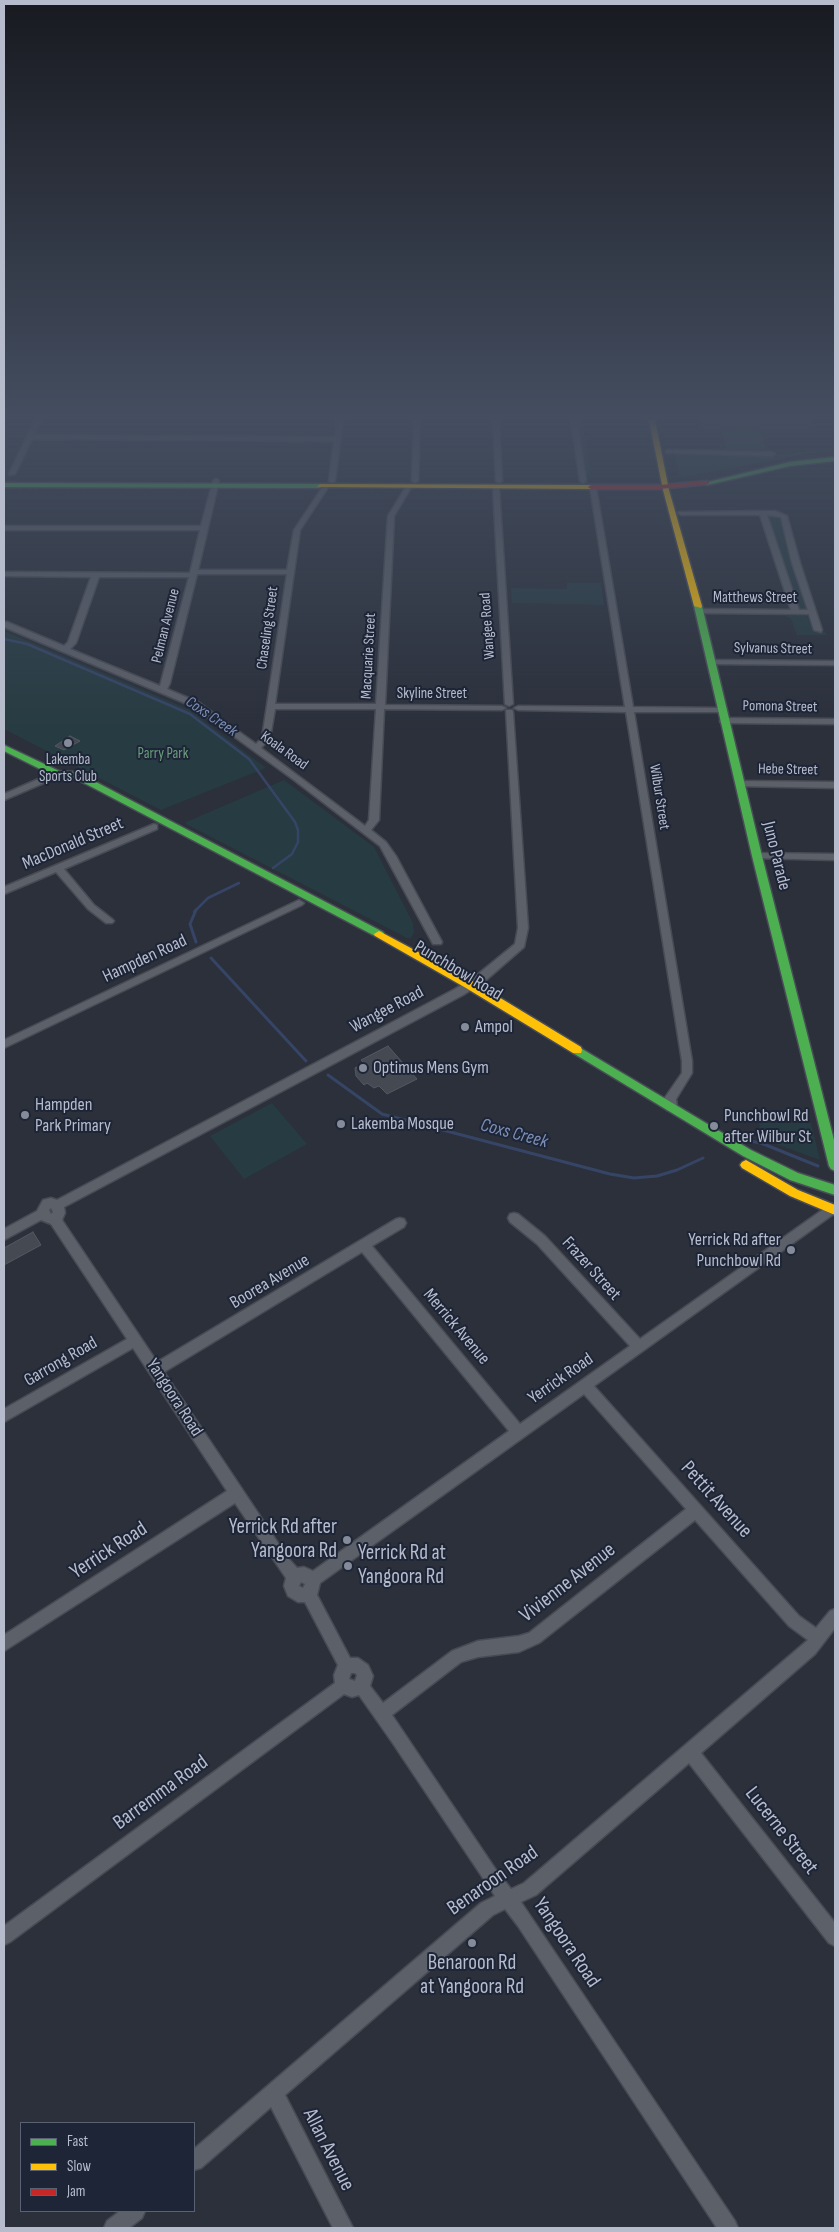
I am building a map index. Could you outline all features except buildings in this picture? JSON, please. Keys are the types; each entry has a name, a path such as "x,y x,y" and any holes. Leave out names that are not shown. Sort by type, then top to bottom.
{"main road":[{"name":"Juno Parade","path":"678,524 757,856 835,1166"},
{"name":"Juno Parade","path":"683,524 686,540 684,555"},
{"name":"Punchbowl Road","path":"4,748 57,774 62,780 393,953 582,1064 782,1187 804,1198 834,1207"},
{"name":"Punchbowl Road","path":"57,774 72,774 99,787 391,940 470,985 766,1163 807,1182 835,1190"}],"street":[{"name":"Pelman Avenue","path":"162,691 166,683 205,524"},
{"name":"Chaseling Street","path":"256,748 264,741 271,706 290,572 297,528 300,524"},
{"name":"Macquarie Street","path":"367,830 374,820 391,524"},
{"name":"Wangee Road","path":"58,1205 459,992 515,950 522,939 500,524"},
{"name":"Wilbur Street","path":"595,524 629,709 687,1061 687,1073 670,1099 671,1107"},
{"path":"767,524 796,612"},
{"path":"786,524 796,563 818,630"},
{"path":"4,528 204,528"},
{"path":"4,574 290,572"},
{"path":"66,650 72,643 96,574"},
{"name":"Matthews Street","path":"699,611 812,612"},
{"name":"Koala Road","path":"4,624 203,709 367,830 383,844 437,942"},
{"name":"Sylvanus Street","path":"711,662 835,664"},
{"name":"Skyline Street","path":"271,706 629,709 723,715"},
{"name":"Pomona Street","path":"723,715 835,722"},
{"path":"4,797 57,774"},
{"name":"Hebe Street","path":"740,784 835,785"},
{"name":"MacDonald Street","path":"4,891 154,827"},
{"path":"757,856 835,857"},
{"path":"58,868 91,907 109,921"},
{"name":"Hampden Road","path":"4,1044 299,903"},
{"path":"4,1234 42,1214 43,1209 47,1205 58,1205 60,1212 54,1218 47,1218 42,1214"},
{"name":"Yerrick Road","path":"310,1587 585,1385 834,1207"},
{"name":"Yangoora Road","path":"54,1218 295,1577 292,1583 294,1592 299,1595 310,1587"},
{"name":"Frazer Street","path":"514,1218 541,1240 639,1347"},
{"name":"Boorea Avenue","path":"156,1370 364,1246 400,1222"},
{"name":"Merrick Avenue","path":"364,1246 519,1433"},
{"name":"Garrong Road","path":"4,1416 136,1340"},
{"name":"Pettit Avenue","path":"585,1385 794,1621 803,1629 819,1638"},
{"name":"Yerrick Road","path":"4,1644 237,1493"},
{"name":"Vivienne Avenue","path":"381,1714 456,1656 478,1648 519,1644 534,1638 696,1510"},
{"path":"310,1587 347,1667 341,1678 344,1685 350,1690 361,1686"},
{"name":"Benaroon Road","path":"195,2160 487,1909 530,1889 810,1649 835,1616"},
{"name":"Yangoora Road","path":"347,1667 354,1665 362,1668 365,1679 361,1686 490,1876 509,1900 728,2228"},
{"name":"Barremma Road","path":"4,1936 344,1685"},
{"name":"Lucerne Street","path":"690,1752 835,1937"},
{"name":"Allan Avenue","path":"274,2092 343,2228"},
{"path":"114,2228 134,2212"}],"green space":[{"path":"770,524 782,524 807,608 805,610 799,609"},
{"path":"567,583 601,583 604,605 512,603 511,588 567,589"},
{"path":"785,616 807,616 814,632 825,632 827,635 797,635 791,619"},
{"name":"Parry Park","path":"4,631 190,710 266,768 161,810 4,729"},
{"path":"284,780 374,847 413,923 414,933 411,938 407,938 186,824 186,822"},
{"path":"272,1103 307,1144 244,1179 210,1136"},
{"path":"759,1123 811,1123 820,1160 762,1139"}],"waterway":[{"name":"Coxs Creek","path":"4,639 27,644 190,714 249,759 295,822 298,830 298,842 292,854 273,868"},
{"name":"Coxs Creek","path":"196,910 208,898 239,883"},
{"name":"Coxs Creek","path":"196,910 190,924 196,942"},
{"name":"Coxs Creek","path":"211,958 306,1061"},
{"name":"Coxs Creek","path":"328,1075 382,1114 610,1174 634,1178 657,1176 677,1170 703,1158"},
{"name":"Coxs Creek","path":"745,1140 761,1143 818,1166"}],"traffic: fast":[{"path":"698,606 757,856 835,1166"},
{"path":"4,748 57,774 72,774 91,783 379,934"},
{"path":"577,1050 747,1153 794,1177 835,1190"}],"traffic: slow":[{"path":"675,524 698,606"},
{"path":"379,934 470,985 577,1050"},
{"path":"746,1165 794,1193 835,1210"}],"place":[{"name":"Lakemba Sports Club","path":"68,743"},
{"name":"Ampol","path":"465,1027"},
{"name":"Optimus Mens Gym","path":"363,1068"},
{"name":"Hampden Park Primary","path":"25,1115"},
{"name":"Lakemba Mosque","path":"341,1124"},
{"name":"Punchbowl Rd after Wilbur St","path":"714,1126"},
{"name":"Yerrick Rd after Punchbowl Rd","path":"791,1250"},
{"name":"Yerrick Rd after Yangoora Rd","path":"347,1540"},
{"name":"Yerrick Rd at Yangoora Rd","path":"348,1566"},
{"name":"Benaroon Rd at Yangoora Rd","path":"472,1943"}]}
